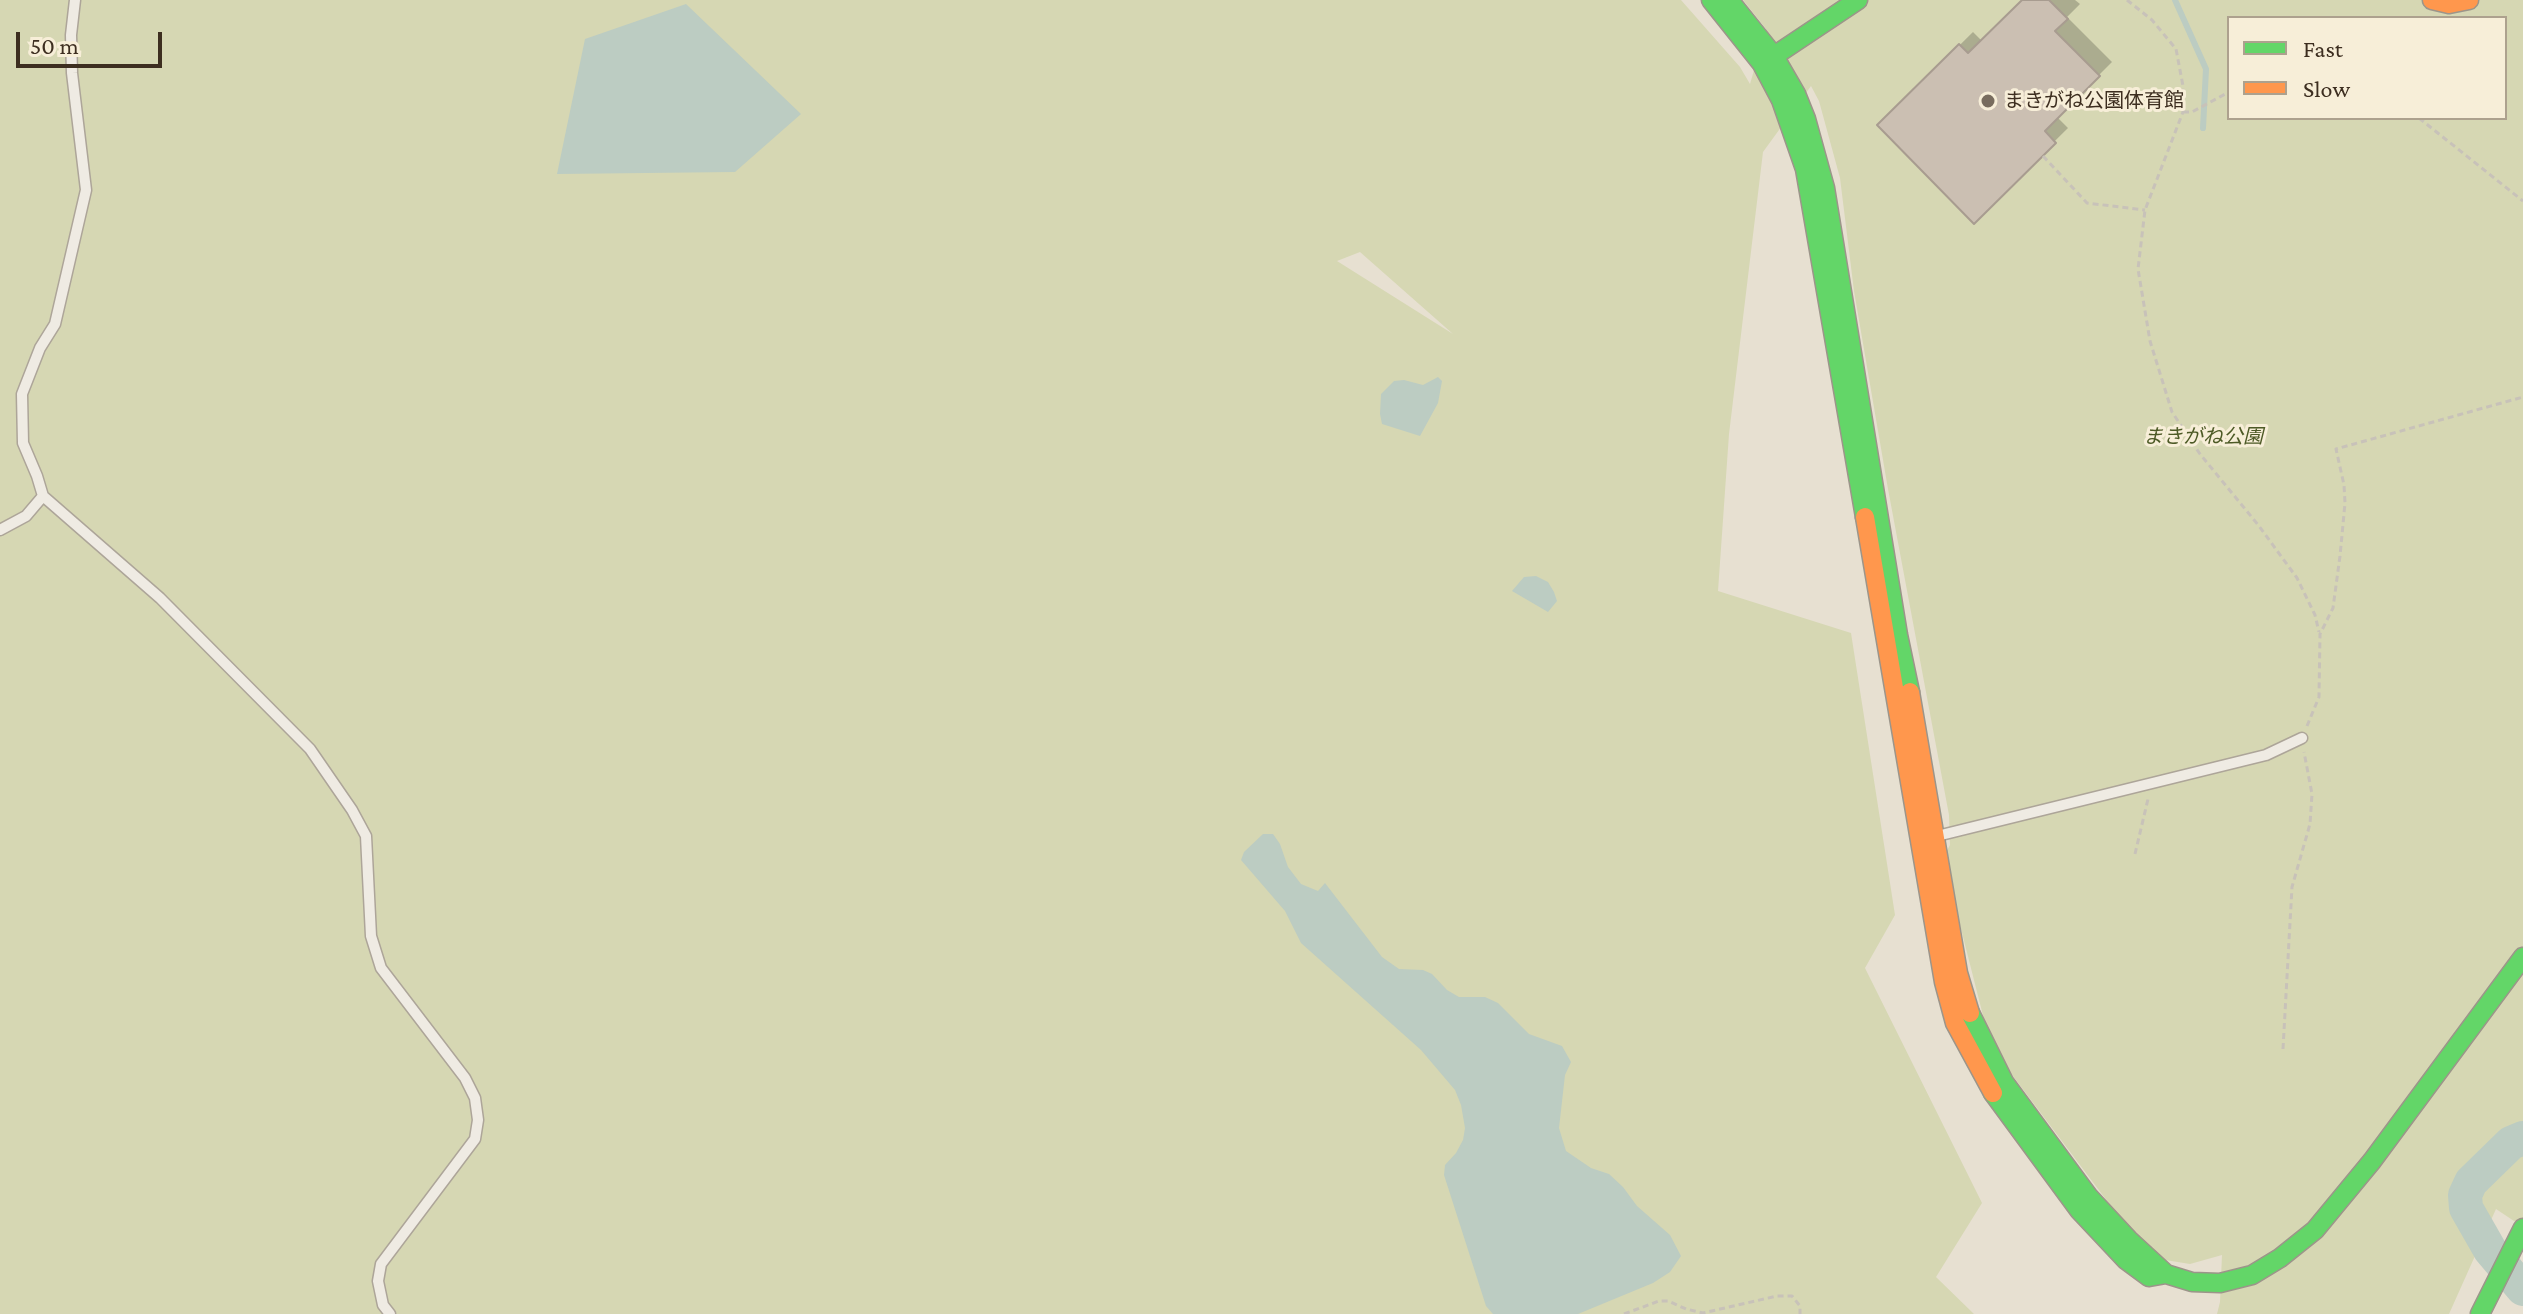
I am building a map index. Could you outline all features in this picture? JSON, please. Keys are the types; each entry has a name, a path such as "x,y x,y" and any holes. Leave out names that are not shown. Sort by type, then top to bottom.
{"main road":[{"path":"1711,0 1796,94 1825,188 1926,838 1961,987 1974,1025 1993,1064 2089,1197 2166,1274 2192,1282 2220,1283 2252,1275 2280,1258 2315,1230 2372,1161 2523,957"},
{"path":"1729,0 1768,60"},
{"path":"1768,60 1858,0"},
{"path":"2432,0 2449,4 2469,0"},
{"path":"2480,1314 2523,1228"}],"lane":[{"path":"75,0 71,35 72,73 86,190 55,324 40,348 22,394 23,443 43,496 160,598 310,749 366,836 371,936 381,968 465,1078 475,1098 478,1120 475,1139 381,1264 378,1281 383,1305 390,1314"},
{"path":"0,530 26,516 43,496"},
{"path":"1926,838 2266,755 2302,738"}],"path":[{"path":"2127,0 2152,20 2176,49 2183,86 2183,112 2145,210 2138,269 2150,341 2172,412 2200,454 2297,578 2315,615 2320,634 2319,697 2302,738 2312,794 2310,824 2292,887 2283,1049"},
{"path":"2183,112 2192,112 2227,93"},
{"path":"2422,120 2523,201"},
{"path":"2043,156 2087,203 2145,210"},
{"path":"2320,634 2333,608 2345,503 2336,449 2523,397"},
{"path":"2135,854 2152,782"},
{"path":"1624,1314 1659,1301 1703,1313 1777,1296 1792,1296 1800,1306 1800,1314"}],"green space":[{"name":"まきがね公園","path":"0,0 1681,0 1740,67 1750,84 1766,29 1743,0 2523,0 2523,1227 2496,1209 2449,1314 2217,1314 2222,1255 2190,1264 2159,1259 2135,1238 1991,1047 1943,858 1950,845 1949,815 1854,291 1840,178 1819,101 1811,86 1763,152 1729,434 1718,591 1851,633 1895,915 1865,968 1982,1203 1936,1277 1974,1314 0,1314","holes":["1360,252 1453,334 1337,261"]}],"shaded area":[{"path":"686,4 801,114 735,172 557,174 585,39"},
{"path":"1438,377 1442,381 1438,403 1420,436 1382,424 1381,394 1394,381 1423,385"},
{"path":"1536,576 1548,582 1557,601 1548,612 1512,591 1524,577"},
{"path":"1263,834 1273,834 1288,867 1301,884 1318,891 1325,883 1382,957 1399,969 1423,970 1432,974 1447,990 1459,997 1485,997 1498,1003 1529,1034 1562,1046 1571,1062 1565,1075 1559,1128 1566,1151 1591,1168 1609,1174 1637,1206 1670,1235 1681,1256 1670,1272 1653,1283 1578,1314 1493,1314 1486,1306 1444,1175 1445,1165 1456,1153 1465,1128 1455,1090 1421,1050 1301,943 1285,911 1241,860 1244,852"}],"building":[{"name":"まきがね公園体育館","path":"2022,0 2049,0 2068,19 2055,31 2100,76 2045,131 2056,143 1974,224 1877,125 1959,44 1968,53"}],"waterway":[{"path":"2175,0 2206,69 2203,128"},
{"path":"2523,1138 2511,1143 2471,1182 2465,1195 2466,1208 2490,1250 2523,1289"}],"traffic: fast":[{"path":"1711,0 1762,64 1781,100 1805,169 1865,517"},
{"path":"1729,0 1774,56 1796,94 1825,188 1910,692"},
{"path":"1762,64 1858,0"},
{"path":"2166,1274 2192,1282 2220,1283 2252,1275 2280,1258 2315,1230 2372,1161 2523,957"},
{"path":"1970,1013 2004,1082 2089,1197 2166,1274 2149,1277 2126,1260 2079,1210 1993,1093"},
{"path":"2480,1314 2523,1228"}],"traffic: slow":[{"path":"2432,0 2449,4 2469,0"},
{"path":"1865,517 1944,982 1955,1023 1993,1093"},
{"path":"1910,692 1958,973 1970,1013"}],"place":[{"name":"まきがね公園体育館","path":"1988,101"}]}
